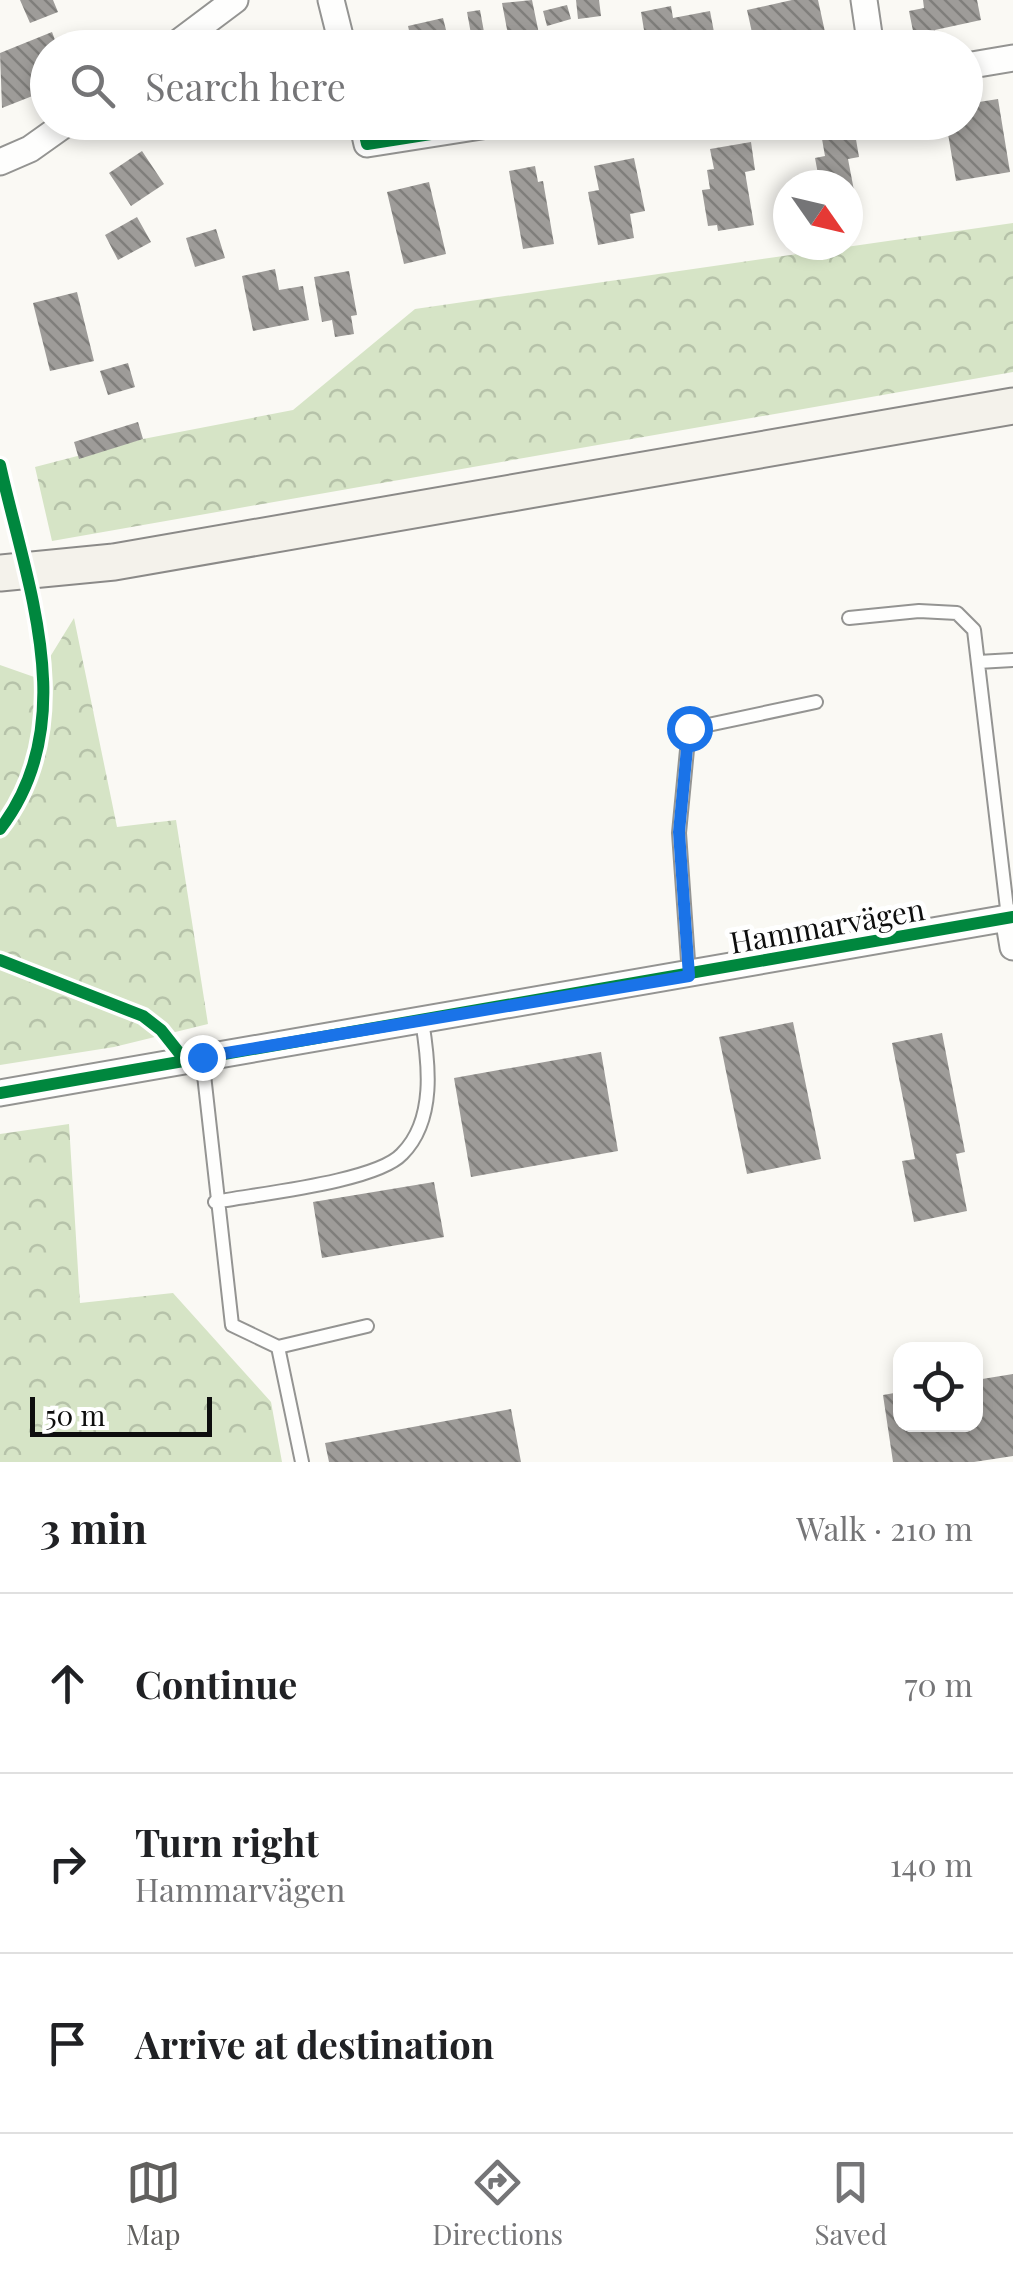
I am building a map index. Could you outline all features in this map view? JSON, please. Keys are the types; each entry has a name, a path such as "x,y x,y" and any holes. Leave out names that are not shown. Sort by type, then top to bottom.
{"main road":[{"path":"0,573 74,567 1013,406"},
{"path":"0,591 74,567"}],"street":[{"path":"196,30 235,0"},
{"path":"332,0 339,30"},
{"path":"864,0 868,30"},
{"path":"983,63 1013,58"},
{"path":"0,162 44,140"},
{"path":"366,140 367,144 392,140"},
{"path":"1010,917 1013,946"},
{"name":"Hammarvägen","path":"0,1093 689,976 1010,917"}],"lane":[{"path":"848,618 919,611 957,613 974,630 1010,917"},
{"path":"978,662 1013,660"},
{"path":"689,976 679,832 689,728 816,702"},
{"path":"215,1202 358,1176 402,1156 422,1124 430,1069 422,1021"},
{"path":"202,1057 215,1202 232,1324 278,1347 367,1326"},
{"path":"278,1347 302,1462"}],"green space":[{"path":"1013,223 1013,372 52,541 35,467 143,439 293,410 415,309 773,258 863,260 863,245"},
{"path":"74,618 117,827 176,820 208,1024 114,1047 0,1065 0,665 37,678"},
{"path":"69,1124 80,1303 173,1293 271,1402 282,1462 0,1462 0,1134"}],"building":[{"path":"20,0 53,0 58,12 30,23"},
{"path":"532,0 538,30 507,30 502,3"},
{"path":"576,0 599,0 601,16 578,19"},
{"path":"792,0 818,0 825,30 751,30 747,10"},
{"path":"923,0 977,0 981,20 935,30 913,30 909,11 924,8"},
{"path":"567,5 571,19 547,26 543,11"},
{"path":"671,6 673,18 710,11 714,30 644,30 641,12"},
{"path":"480,10 484,30 470,30 467,12"},
{"path":"443,18 446,30 409,30 408,26"},
{"path":"30,41 30,97 2,108 0,53"},
{"path":"998,99 1010,172 956,181 949,140 983,140 983,101"},
{"path":"822,140 856,140 859,157 848,159 850,170 817,170 815,158 825,156"},
{"path":"751,142 755,170 745,172 754,225 718,231 717,225 708,226 702,190 710,189 707,170 714,169 710,149"},
{"path":"142,151 164,184 131,206 109,173"},
{"path":"634,158 645,211 630,214 634,238 598,245 588,192 599,190 594,166"},
{"path":"535,166 538,182 543,181 554,244 523,249 509,171"},
{"path":"429,182 446,254 404,264 387,192"},
{"path":"137,217 151,242 118,260 105,235"},
{"path":"216,229 225,258 195,267 186,238"},
{"path":"275,269 279,290 303,286 309,320 253,331 242,276"},
{"path":"349,271 357,315 351,316 354,334 335,337 332,320 322,322 314,277"},
{"path":"77,292 94,361 50,371 33,303"},
{"path":"128,363 135,387 108,395 100,371"},
{"path":"138,422 143,439 79,459 74,442"},
{"path":"793,1022 821,1159 747,1174 719,1037"},
{"path":"942,1033 965,1152 956,1154 967,1211 914,1222 902,1161 915,1159 892,1043"},
{"path":"601,1052 618,1151 471,1177 454,1078"},
{"path":"434,1182 444,1237 322,1258 313,1202"},
{"path":"1013,1374 1013,1456 974,1462 893,1462 883,1395 893,1393 893,1432 983,1432 983,1379"},
{"path":"511,1409 521,1462 329,1462 325,1443"}],"cycle path":[{"path":"366,140 367,144 392,140"},
{"path":"0,465 33,604 43,698 39,744 25,787 0,829"},
{"path":"0,1093 1013,917"},
{"path":"0,960 143,1016 161,1030 184,1059"}],"route":[{"path":"202,1057 689,976 679,832 689,728"}]}
